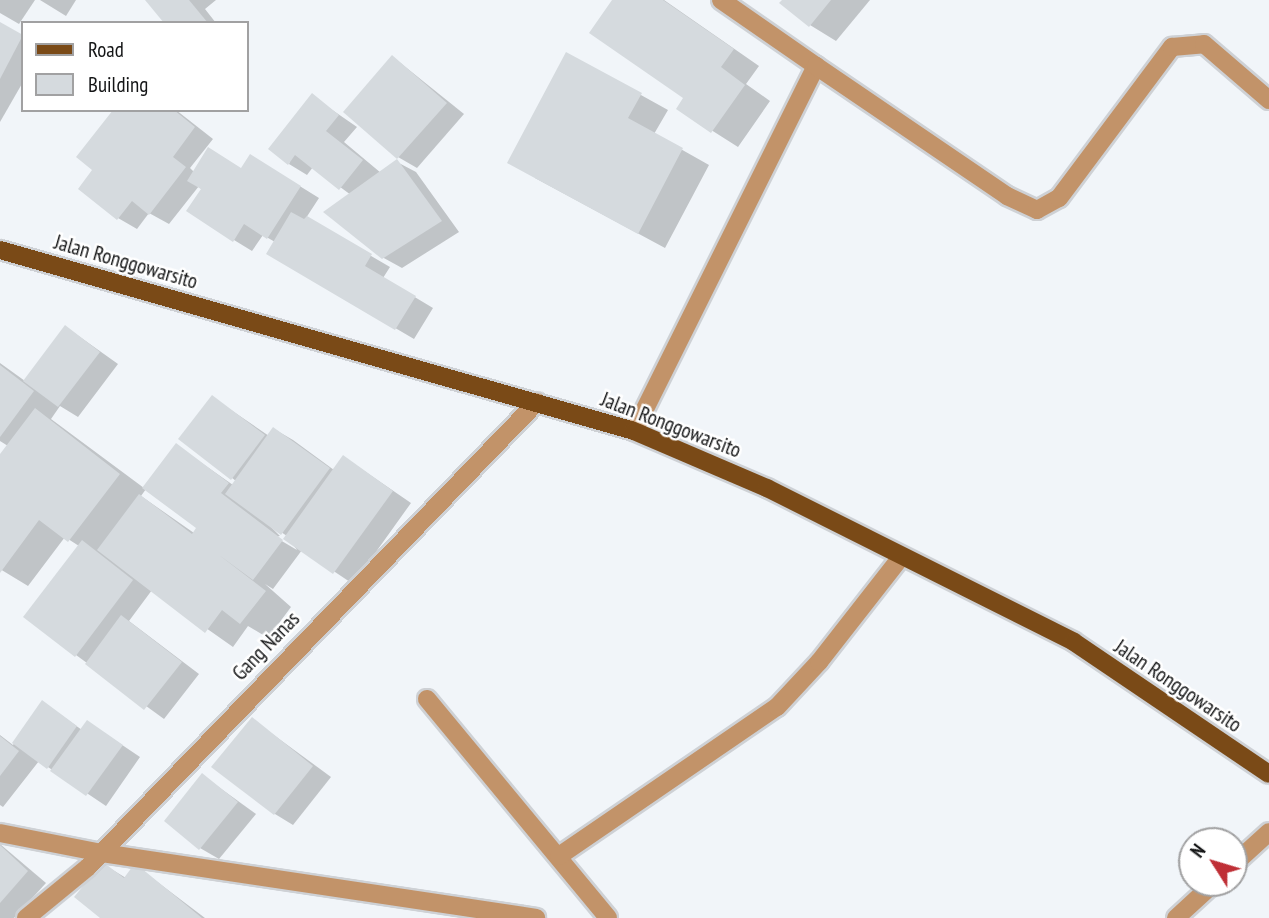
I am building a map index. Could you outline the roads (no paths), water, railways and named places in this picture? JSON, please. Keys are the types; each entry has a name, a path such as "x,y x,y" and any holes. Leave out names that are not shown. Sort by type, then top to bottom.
{"main road":[{"name":"Jalan Ronggowarsito","path":"0,250 634,431 767,488 1074,642 1269,774"}],"street":[{"path":"721,0 1007,196 1037,210 1059,198 1172,47 1205,44 1269,100"},
{"path":"634,431 816,66"},
{"name":"Gang Nanas","path":"26,918 102,853 537,402"},
{"path":"559,856 777,707 820,662 901,557"},
{"path":"427,699 608,918"},
{"path":"1248,851 1269,832"},
{"path":"0,833 102,853 536,918"},
{"path":"1176,918 1199,897"}]}
